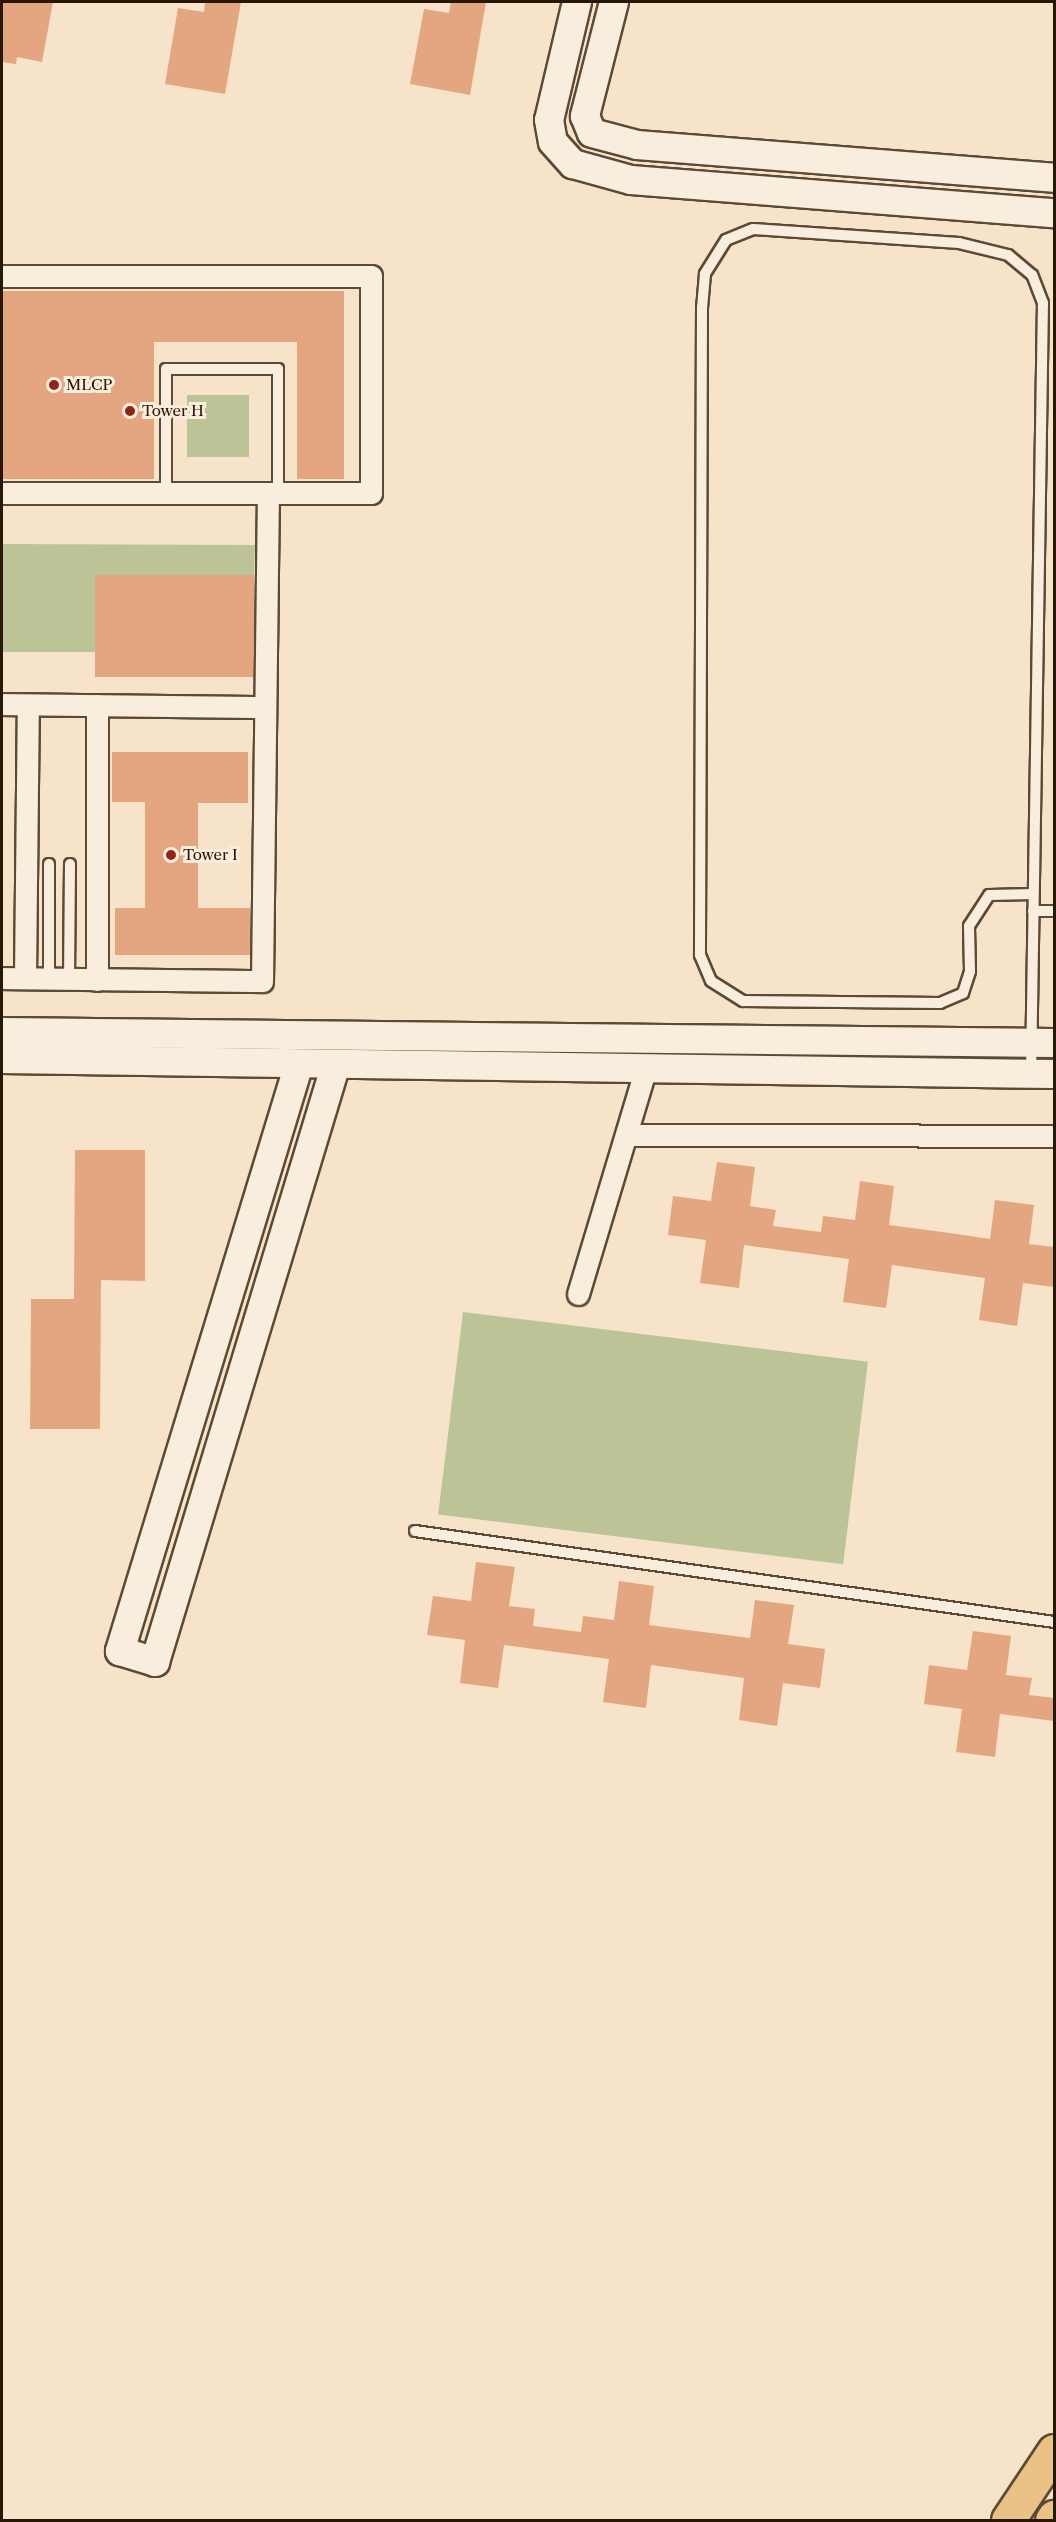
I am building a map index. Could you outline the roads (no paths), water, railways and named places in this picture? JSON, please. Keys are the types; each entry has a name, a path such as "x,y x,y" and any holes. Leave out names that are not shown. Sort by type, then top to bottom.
{"main road":[{"path":"1008,2520 1054,2454"}],"street":[{"path":"577,2 549,120 553,142 573,164 631,180 1054,213"},
{"path":"614,2 585,116 592,133 637,145 1054,178"},
{"path":"2,276 371,276 371,493 2,493"},
{"path":"2,978 262,981 265,707 273,493"},
{"path":"2,704 265,707"},
{"path":"25,978 28,705"},
{"path":"97,705 97,980"},
{"path":"2,1032 1043,1043"},
{"path":"2,1059 1043,1074"},
{"path":"299,1064 120,1651 155,1662 336,1064"},
{"path":"578,1294 646,1068"},
{"path":"626,1135 1054,1136"}],"lane":[{"path":"1033,894 989,895 969,926 970,971 963,993 940,1003 743,1001 711,981 700,955 705,274 726,240 753,229 959,243 1008,255 1032,275 1043,303 1033,894 1043,1074"},
{"path":"1042,367 1054,367"},
{"path":"166,493 166,369 278,369 273,493"},
{"path":"49,864 59,979"},
{"path":"59,979 70,864"},
{"path":"1033,911 1054,911"},
{"path":"415,1531 1054,1622"}],"place":[{"name":"MLCP","path":"54,385"},
{"name":"Tower H","path":"130,411"},
{"name":"Tower I","path":"171,855"}]}
